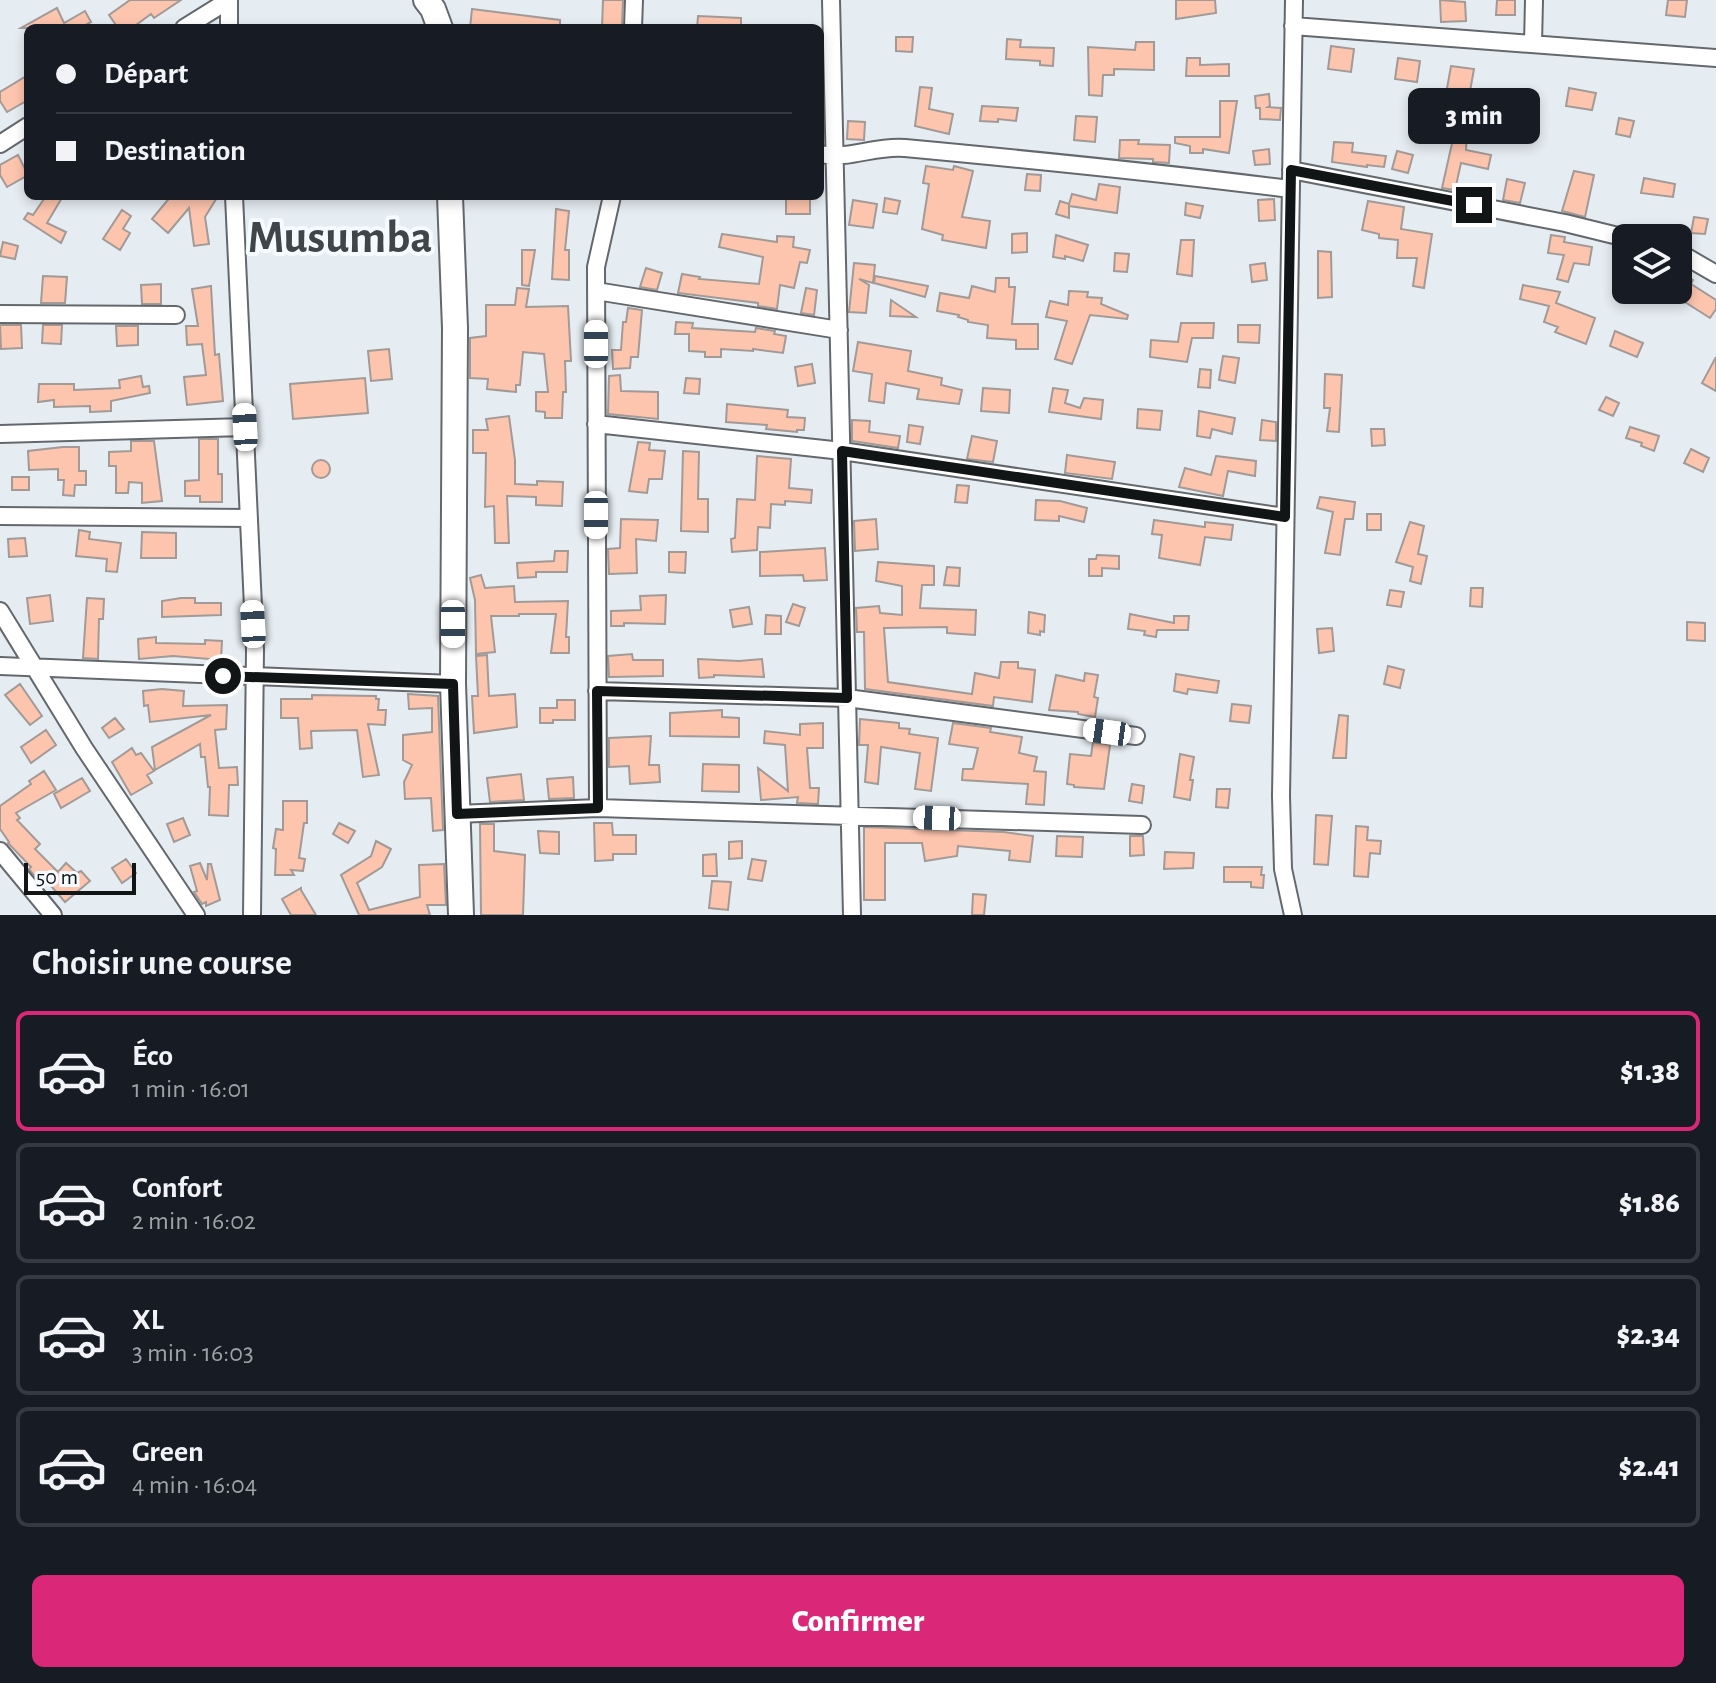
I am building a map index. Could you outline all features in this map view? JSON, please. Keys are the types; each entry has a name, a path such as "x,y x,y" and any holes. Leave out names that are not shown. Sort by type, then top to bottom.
{"main road":[{"path":"426,0 439,24"},
{"path":"450,200 455,328 453,684 461,915"}],"street":[{"path":"190,24 229,0"},
{"path":"229,0 229,24"},
{"path":"633,24 634,0"},
{"path":"831,0 828,156 839,330 852,915"},
{"path":"1293,915 1283,869 1281,796 1294,0"},
{"path":"1533,44 1534,0"},
{"path":"1293,26 1716,58"},
{"path":"0,144 24,129"},
{"path":"828,156 895,147 1100,166 1290,189"},
{"path":"1291,170 1612,235"},
{"path":"234,200 254,677 252,915"},
{"path":"598,808 596,267 611,200"},
{"path":"1692,260 1716,274"},
{"path":"596,291 839,330"},
{"path":"0,314 176,315"},
{"path":"596,424 842,451 1285,517"},
{"path":"0,434 245,427"},
{"path":"0,516 249,518"},
{"path":"0,611 84,748 196,915"},
{"path":"0,666 453,684"},
{"path":"597,691 847,698 1136,736"},
{"path":"457,814 598,808 1142,825"},
{"path":"0,851 53,915"}],"building":[{"path":"130,0 181,0 154,18 151,14 137,24 115,24 109,15"},
{"path":"603,0 623,0 622,24 602,24"},
{"path":"1176,0 1215,0 1216,13 1176,19"},
{"path":"1440,0 1465,2 1466,21 1441,22"},
{"path":"1497,0 1515,0 1515,15 1496,15"},
{"path":"1668,0 1687,0 1685,17 1666,15"},
{"path":"57,8 64,23 85,11 91,22 87,24 28,24"},
{"path":"472,9 560,20 560,24 470,24"},
{"path":"698,16 741,18 741,24 697,24"},
{"path":"896,37 913,37 912,52 896,51"},
{"path":"1007,39 1021,40 1020,47 1054,48 1053,66 1040,65 1040,61 1006,59"},
{"path":"1136,42 1154,42 1154,70 1114,69 1114,75 1103,75 1102,96 1089,95 1088,47 1135,50"},
{"path":"1331,46 1354,49 1351,72 1328,69"},
{"path":"1187,58 1200,58 1200,65 1229,64 1229,76 1186,76"},
{"path":"1398,58 1420,61 1417,82 1395,79"},
{"path":"1451,66 1474,69 1469,97 1446,94"},
{"path":"24,77 24,102 7,112 0,101 0,92"},
{"path":"920,87 932,88 929,109 953,114 949,134 915,126"},
{"path":"1569,88 1596,93 1592,110 1566,106"},
{"path":"1269,94 1268,107 1281,108 1280,120 1260,119 1255,96"},
{"path":"1483,95 1496,97 1492,117 1497,118 1495,129 1476,125"},
{"path":"1220,101 1237,101 1229,153 1203,149 1203,153 1190,153 1190,146 1175,143 1175,137 1220,137"},
{"path":"982,106 1018,108 1016,121 980,121"},
{"path":"1076,116 1097,117 1095,142 1074,140"},
{"path":"1619,118 1634,121 1630,137 1616,134"},
{"path":"848,121 865,122 864,140 847,139"},
{"path":"1455,130 1467,131 1466,150 1491,155 1488,169 1461,163 1455,190 1442,188"},
{"path":"1120,140 1170,145 1169,163 1119,158"},
{"path":"1334,142 1353,143 1352,152 1386,156 1384,167 1332,162"},
{"path":"1269,149 1270,164 1255,165 1253,151"},
{"path":"1397,151 1413,155 1408,173 1392,169"},
{"path":"18,155 24,167 24,177 7,187 0,175 0,165"},
{"path":"926,166 953,170 954,166 973,171 962,217 990,221 986,248 942,240 943,235 922,229 929,184 923,183"},
{"path":"1574,171 1594,175 1585,217 1562,211"},
{"path":"1027,174 1041,175 1040,191 1025,190"},
{"path":"1644,178 1675,184 1673,197 1641,193"},
{"path":"1507,179 1525,183 1520,203 1503,200"},
{"path":"1099,184 1120,187 1117,213 1069,206 1069,218 1056,214 1060,201 1069,204 1072,194 1096,200"},
{"path":"885,198 900,201 897,214 883,212"},
{"path":"1274,199 1275,220 1259,221 1258,200"},
{"path":"43,200 61,200 47,223 66,232 61,243 24,219 28,213 33,215"},
{"path":"168,200 216,200 205,217 209,244 194,246 189,208 168,233 152,219"},
{"path":"786,200 810,200 810,214 786,214"},
{"path":"853,200 877,204 873,228 849,225"},
{"path":"1368,201 1404,207 1401,229 1432,234 1424,288 1413,286 1417,258 1397,258 1398,240 1379,238 1379,234 1362,230"},
{"path":"1186,203 1203,206 1200,218 1185,215"},
{"path":"556,209 569,211 565,250 569,250 569,280 552,279"},
{"path":"122,210 131,216 123,229 130,233 120,250 103,239"},
{"path":"1694,217 1708,219 1705,234 1692,233"},
{"path":"1027,233 1027,252 1012,253 1012,234"},
{"path":"722,234 777,242 777,236 794,237 793,247 810,250 807,263 800,262 794,288 780,285 777,309 758,306 758,303 678,293 682,274 699,279 759,284 763,257 719,247"},
{"path":"1056,235 1088,245 1083,261 1065,256 1065,259 1053,257"},
{"path":"1551,235 1565,237 1564,242 1592,247 1589,265 1574,263 1568,282 1557,279 1564,255 1548,253"},
{"path":"1181,240 1194,240 1192,276 1177,274"},
{"path":"3,242 18,246 15,259 0,256"},
{"path":"522,250 535,250 529,286 522,285"},
{"path":"1318,251 1331,252 1332,297 1318,298"},
{"path":"1115,253 1129,254 1127,272 1114,271"},
{"path":"854,263 875,265 873,283 859,279 869,285 866,313 849,312"},
{"path":"1265,263 1267,280 1252,282 1250,265"},
{"path":"646,268 662,273 657,290 640,287"},
{"path":"43,276 67,277 65,303 41,303"},
{"path":"875,276 928,286 925,297 874,283"},
{"path":"996,278 1009,278 1009,287 1015,287 1012,324 1038,324 1038,349 1016,349 1016,340 987,338 988,325 968,322 959,315 937,311 940,293 969,298 972,286 995,292"},
{"path":"161,284 161,304 142,304 141,285"},
{"path":"1523,285 1560,292 1556,303 1595,318 1586,344 1555,332 1558,327 1544,322 1549,306 1520,299"},
{"path":"1692,285 1716,300 1716,309 1710,318 1688,304 1692,304"},
{"path":"211,286 215,355 219,354 223,401 187,405 184,377 206,375 202,344 187,345 186,326 198,326 192,289"},
{"path":"517,288 529,289 526,307 568,306 571,361 565,361 566,392 563,392 562,418 545,418 545,412 536,411 536,392 548,392 544,354 523,352 520,385 516,385 516,392 487,389 488,379 470,378 470,338 486,336 486,305 515,305"},
{"path":"806,288 817,290 814,315 801,313"},
{"path":"1069,291 1088,292 1087,297 1102,298 1101,304 1128,315 1127,319 1090,315 1072,364 1055,359 1067,321 1046,317 1050,301 1068,305"},
{"path":"891,300 916,317 890,316"},
{"path":"628,308 642,310 638,357 631,357 630,368 613,369 612,350 621,350 623,322 626,322"},
{"path":"676,322 693,323 692,328 775,331 774,334 786,336 783,353 721,349 721,357 705,357 705,352 689,351 689,334 675,334"},
{"path":"1181,323 1214,323 1213,338 1192,338 1187,362 1150,357 1151,340 1178,342"},
{"path":"0,325 21,325 22,348 1,349"},
{"path":"43,325 62,325 61,344 42,343"},
{"path":"1238,325 1260,325 1259,343 1238,342"},
{"path":"116,326 138,326 138,345 117,346"},
{"path":"1615,331 1643,343 1637,357 1610,346"},
{"path":"858,342 911,351 908,371 942,378 941,385 962,390 959,404 917,399 919,389 886,383 884,403 869,401 872,374 853,371"},
{"path":"389,349 392,379 371,381 368,351"},
{"path":"1223,356 1239,358 1235,383 1219,380"},
{"path":"1716,357 1716,391 1702,383"},
{"path":"812,364 815,383 798,386 795,367"},
{"path":"1200,369 1211,370 1210,388 1198,387"},
{"path":"1325,374 1342,375 1339,432 1327,431 1330,408 1324,408"},
{"path":"620,375 621,391 658,392 658,419 608,414 609,376"},
{"path":"141,376 143,387 149,386 150,393 111,401 111,411 90,412 90,406 54,407 54,400 38,402 39,384 74,384 74,390 120,388 119,380"},
{"path":"365,378 368,413 293,419 290,384"},
{"path":"686,378 700,379 699,394 684,393"},
{"path":"983,388 1010,390 1009,413 981,411"},
{"path":"1053,388 1068,390 1065,403 1080,408 1084,398 1103,400 1101,419 1049,412"},
{"path":"1606,397 1619,403 1613,416 1599,410"},
{"path":"727,404 788,410 787,417 805,418 804,430 766,429 767,425 726,422"},
{"path":"1138,409 1162,411 1160,430 1137,428"},
{"path":"1199,411 1235,418 1232,434 1212,429 1210,438 1197,436"},
{"path":"509,416 515,484 563,482 562,506 536,505 536,497 507,496 509,543 495,543 494,506 485,507 486,453 473,453 473,430 488,430 486,419"},
{"path":"852,420 870,421 869,432 900,436 898,448 852,441"},
{"path":"1262,420 1276,422 1276,441 1260,440"},
{"path":"909,425 923,427 920,444 907,442"},
{"path":"1630,427 1659,436 1654,451 1626,438"},
{"path":"1371,429 1384,429 1385,445 1372,446"},
{"path":"972,436 997,441 993,462 967,459"},
{"path":"199,439 218,439 222,502 200,502 200,496 185,496 185,481 199,480"},
{"path":"131,441 154,441 162,501 142,503 142,483 129,482 128,493 116,493 116,466 109,466 109,452 131,451"},
{"path":"638,442 650,443 649,450 665,451 662,479 649,479 647,493 629,491"},
{"path":"79,447 79,471 86,471 86,485 75,485 74,496 63,495 64,480 58,480 58,469 29,470 28,451"},
{"path":"1691,449 1709,458 1703,472 1684,463"},
{"path":"683,451 699,452 698,499 708,499 708,532 681,531"},
{"path":"1067,455 1115,462 1112,479 1065,473"},
{"path":"757,456 791,459 789,488 812,490 811,503 785,501 785,505 771,504 770,528 758,527 757,550 732,552 737,499 755,500"},
{"path":"1216,456 1256,461 1255,476 1228,471 1223,496 1179,487 1185,468 1211,475"},
{"path":"317,460 325,460 330,469 328,476 317,478 312,473 312,465"},
{"path":"12,477 29,477 29,490 12,490"},
{"path":"957,485 969,486 967,503 955,502"},
{"path":"1320,497 1355,502 1353,519 1345,519 1340,555 1325,553 1333,512 1317,508"},
{"path":"1036,500 1060,501 1087,508 1084,522 1059,516 1059,521 1035,520"},
{"path":"1367,514 1381,514 1381,530 1367,530"},
{"path":"621,519 658,520 656,541 636,539 637,573 609,574 608,549 620,548"},
{"path":"876,519 878,549 855,551 854,521"},
{"path":"1154,520 1205,527 1205,522 1233,525 1231,540 1205,537 1200,565 1159,558 1162,535 1152,534"},
{"path":"1410,522 1424,526 1418,554 1427,556 1421,584 1410,581 1413,567 1396,562"},
{"path":"79,530 90,532 89,539 121,543 117,572 106,571 107,559 76,556"},
{"path":"142,532 176,533 176,558 141,558"},
{"path":"25,538 27,556 9,557 8,539"},
{"path":"825,548 827,580 804,581 803,575 760,576 760,552"},
{"path":"555,551 568,551 567,572 536,572 536,577 518,578 517,563 554,561"},
{"path":"669,552 686,552 685,573 669,572"},
{"path":"1097,555 1119,556 1119,569 1102,568 1102,576 1089,576 1089,559 1096,559"},
{"path":"878,562 934,566 934,585 922,585 920,608 976,610 975,635 947,633 947,627 884,628 888,682 972,694 975,673 999,678 1001,662 1018,662 1018,668 1035,670 1032,702 994,697 993,706 865,689 864,632 857,632 856,608 879,606 880,613 902,615 902,586 876,581"},
{"path":"947,567 960,568 959,586 944,585"},
{"path":"481,575 485,588 514,586 515,602 568,601 566,637 569,637 569,653 551,653 556,614 519,614 491,616 495,652 476,654 475,600 470,578"},
{"path":"1471,588 1483,588 1482,607 1470,606"},
{"path":"1390,590 1404,592 1401,607 1387,605"},
{"path":"50,595 53,621 30,624 27,598"},
{"path":"666,595 665,624 624,623 624,626 611,626 611,611 641,610 640,596"},
{"path":"87,598 104,599 103,619 99,619 98,659 83,658"},
{"path":"195,598 195,603 221,603 221,615 162,617 162,601"},
{"path":"793,604 805,608 799,626 786,622"},
{"path":"749,607 752,624 733,627 730,610"},
{"path":"1029,612 1045,615 1044,632 1040,631 1040,635 1028,633"},
{"path":"1130,614 1174,623 1174,616 1189,616 1188,630 1157,630 1156,637 1144,635 1145,631 1128,629"},
{"path":"766,615 781,616 781,634 765,634"},
{"path":"1687,622 1705,623 1705,641 1687,640"},
{"path":"1332,628 1334,651 1319,653 1317,629"},
{"path":"156,637 156,643 205,644 205,640 222,641 221,660 173,656 139,659 138,639"},
{"path":"632,654 633,660 663,660 663,676 609,677 608,656"},
{"path":"487,655 489,696 515,694 517,727 474,733 472,696 478,696 476,656"},
{"path":"698,659 762,659 764,677 714,675 699,678"},
{"path":"1388,666 1404,670 1400,688 1384,684"},
{"path":"1085,673 1098,675 1094,697 1098,698 1095,717 1049,710 1056,675 1084,681"},
{"path":"1176,674 1219,681 1217,693 1188,689 1187,694 1174,691"},
{"path":"20,684 42,716 30,725 5,695"},
{"path":"143,691 184,691 183,706 227,705 226,729 215,730 219,768 237,767 238,785 229,785 228,816 209,815 210,787 200,744 155,770 152,747 211,715 150,722"},
{"path":"408,694 438,696 443,830 433,831 431,798 405,799 404,782 412,765 403,760 403,735 432,732 432,708 409,709"},
{"path":"312,695 376,696 379,699 378,710 386,710 385,725 368,724 379,775 363,777 357,730 311,731 312,748 300,749 298,718 281,718 281,699 312,699"},
{"path":"557,700 575,700 575,720 540,723 540,708 557,708"},
{"path":"1232,704 1251,706 1249,723 1230,721"},
{"path":"722,710 722,717 739,718 739,737 670,736 670,713"},
{"path":"1339,715 1348,716 1346,758 1333,758"},
{"path":"115,718 124,729 109,738 102,728"},
{"path":"860,719 899,723 899,728 910,729 909,734 938,738 931,791 915,789 920,753 881,747 878,784 865,782 868,745 859,745"},
{"path":"823,723 823,748 807,748 810,788 819,788 818,804 797,803 798,797 761,800 758,768 788,791 785,745 764,743 765,731 800,735 800,724"},
{"path":"953,723 991,728 990,732 1022,737 1019,753 1037,757 1034,771 1046,772 1044,805 1026,804 1028,784 962,780 963,769 973,769 978,748 949,744"},
{"path":"46,730 56,745 31,763 21,747"},
{"path":"651,736 649,765 659,765 660,782 630,784 629,766 609,767 609,738"},
{"path":"1093,742 1110,745 1104,789 1067,784 1070,754 1091,756"},
{"path":"132,748 136,755 141,753 154,771 147,775 152,783 131,795 112,762"},
{"path":"1180,754 1194,757 1190,800 1174,797"},
{"path":"703,764 739,765 739,792 702,791"},
{"path":"44,771 56,790 16,813 20,818 17,820 40,844 35,849 58,872 66,863 77,873 81,871 90,881 65,902 45,879 42,882 33,874 29,869 31,867 8,843 0,829 0,806"},
{"path":"521,774 524,800 490,802 487,778"},
{"path":"573,777 574,798 549,799 547,779"},
{"path":"82,778 90,791 61,808 54,794"},
{"path":"1132,784 1144,786 1142,803 1129,801"},
{"path":"1217,789 1230,789 1228,808 1216,807"},
{"path":"283,801 307,801 307,823 304,823 299,858 305,859 303,871 291,870 294,875 275,875 276,849 273,848 276,829 283,830"},
{"path":"1316,815 1332,816 1328,865 1314,864"},
{"path":"183,818 190,835 174,842 167,824"},
{"path":"339,823 355,831 348,843 333,834"},
{"path":"594,823 612,823 613,835 636,835 636,854 613,854 613,860 595,861"},
{"path":"480,824 494,824 494,851 525,855 523,915 481,915"},
{"path":"1356,826 1368,827 1367,840 1381,841 1380,854 1370,853 1368,877 1354,876"},
{"path":"864,827 1004,832 1033,836 1030,862 1009,860 1010,851 958,846 957,856 925,861 922,843 885,843 885,900 864,900"},
{"path":"538,831 559,832 559,854 540,853"},
{"path":"1057,836 1083,837 1082,857 1056,856"},
{"path":"1130,836 1143,836 1144,855 1130,856"},
{"path":"376,841 391,849 382,867 357,883 369,910 420,897 419,865 444,864 446,905 427,905 430,915 359,915 341,875 371,856"},
{"path":"742,841 742,858 729,859 729,842"},
{"path":"1165,852 1194,853 1193,868 1164,869"},
{"path":"716,854 717,876 703,876 703,855"},
{"path":"126,859 136,873 122,883 112,868"},
{"path":"752,859 766,861 762,881 748,879"},
{"path":"200,863 207,880 208,864 211,864 220,900 206,906 206,902 202,904 194,892 197,891 190,866"},
{"path":"1224,867 1262,867 1263,888 1251,887 1251,882 1224,882"},
{"path":"712,881 731,882 728,910 709,908"},
{"path":"301,888 316,915 291,915 282,899"},
{"path":"973,894 986,895 984,915 972,915"}],"district":[{"name":"Musumba","path":"340,236"}],"route":[{"path":"223,676 453,684 457,814 598,808 597,691 847,698 842,451 1285,517 1291,170 1474,205"}]}
